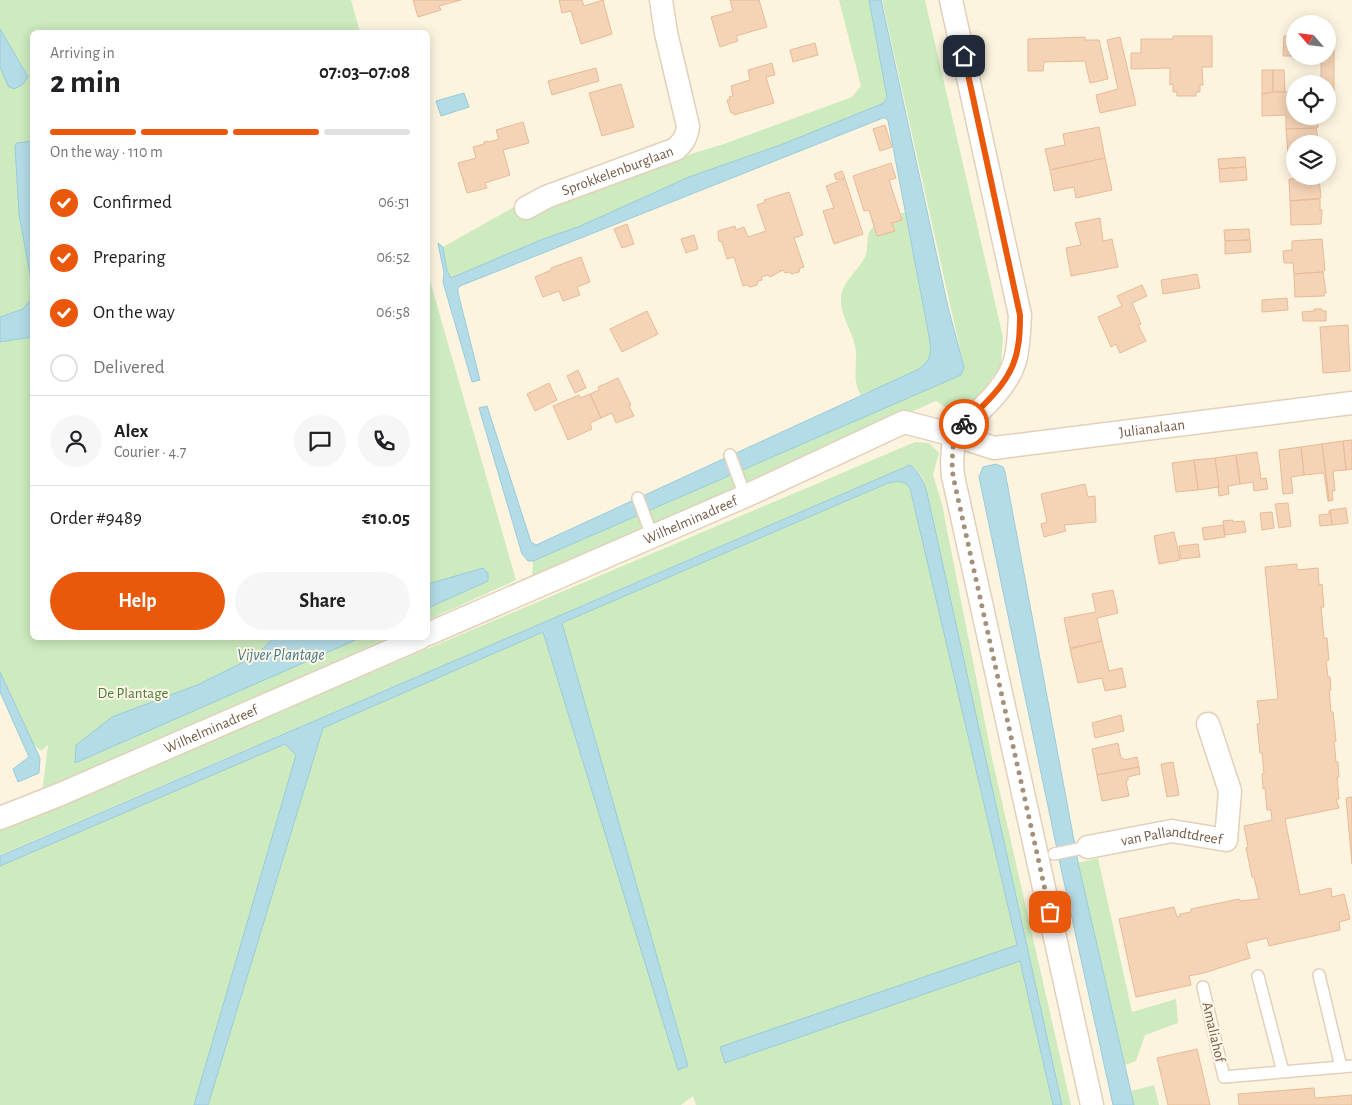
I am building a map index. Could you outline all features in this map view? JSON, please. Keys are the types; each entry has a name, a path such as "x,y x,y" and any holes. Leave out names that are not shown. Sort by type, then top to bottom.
{"street":[{"name":"Sprokkelenburglaan","path":"526,208 546,197 676,149 687,136 688,126 666,34 661,0"},
{"path":"951,0 1020,315 1018,347 1014,363 1007,377 996,392 954,435 953,476 1046,856 1092,1105"},
{"name":"Julianalaan","path":"954,435 994,448 1352,403"},
{"name":"Wilhelminadreef","path":"430,633 648,526 741,486 904,422 954,435"},
{"name":"Wilhelminadreef","path":"0,818 79,786 415,640"},
{"name":"van Pallandtdreef","path":"1088,847 1172,832 1226,840 1230,791 1208,724"}],"lane":[{"path":"730,455 741,486"},
{"path":"638,498 648,526"},
{"path":"1046,856 1088,847"},
{"name":"Amaliahof","path":"1203,987 1224,1077 1347,1067 1318,975"},
{"path":"1258,976 1283,1072"}],"green space":[{"name":"De Plantage","path":"0,0 351,0 359,30 30,30 30,640 384,640 42,793 48,745 41,751 33,744 0,672"},
{"path":"839,0 869,0 887,97 884,103 783,144 689,177 578,227 543,239 451,279 447,271 443,247 521,203 547,209 691,154 724,144 852,97 861,86"},
{"path":"882,0 925,0 1003,337 1001,365 981,394 957,415 936,401 532,578 533,561 910,397 964,367"},
{"path":"905,212 929,336 930,356 922,367 915,371 861,395 856,379 855,344 841,306 842,293 847,282 865,257 869,234 872,228 883,220"},
{"path":"430,281 516,580 430,619"},
{"path":"915,442 929,443 939,453 933,475 942,504 992,758 1071,1105 1062,1105 923,478 910,465 0,855 0,830"},
{"path":"902,481 907,483 910,488 1017,946 721,1047 726,1063 1020,961 1053,1105 696,1105 693,1096 681,1105 208,1105 323,728 543,632 678,1069 688,1066 562,623 874,489"},
{"path":"285,744 297,755 194,1105 0,1105 0,866"},
{"path":"1098,858 1132,1012 1176,999 1178,1023 1145,1035 1136,1061 1125,1065 1078,863"},
{"path":"1154,1085 1159,1105 1134,1105 1131,1091"}],"water":[{"path":"869,0 881,0 948,307 964,367 961,375 533,561 528,561 522,554 479,408 487,406 531,542 536,545 919,369 927,361 930,354 929,336 888,121 886,118 883,118 460,286 458,293 480,380 472,382 443,282 444,273 438,243 443,247 447,271 451,278 543,239 578,227 689,177 783,144 884,103 887,97"},
{"path":"0,29 28,77 22,85 14,89 8,86 0,67"},
{"path":"464,93 469,107 441,116 436,101"},
{"path":"30,141 30,274 19,214 15,146 17,143"},
{"path":"30,301 30,337 0,342 0,317 23,309"},
{"path":"996,464 1003,467 1005,472 1079,867 1134,1105 1113,1105 1062,873 979,477 983,467"},
{"path":"910,465 920,476 928,497 1062,1105 1053,1105 1020,961 725,1063 720,1047 1017,945 910,488 902,482 888,483 562,623 688,1066 678,1070 543,632 323,728 208,1105 194,1105 296,755 285,744 0,866 0,856"},
{"path":"483,568 488,573 488,581 430,607 430,583"},
{"name":"Vijver Plantage","path":"271,640 355,640 75,763 76,745 112,717 197,685 256,656"},
{"path":"0,672 40,758 39,773 18,782 13,769 29,757 0,692"}],"building":[{"path":"413,0 461,0 439,6 441,10 418,17"},
{"path":"559,0 582,0 584,6 603,0 612,34 581,44 571,11 562,13"},
{"path":"730,0 759,0 767,27 736,36 738,41 720,47 711,17 733,11"},
{"path":"1173,36 1212,36 1212,67 1202,67 1203,85 1200,85 1200,92 1196,92 1196,96 1177,96 1177,92 1173,92 1173,84 1170,85 1170,68 1131,69 1131,53 1141,53 1141,39 1173,39"},
{"path":"1284,36 1286,36 1286,56 1283,56"},
{"path":"1085,37 1085,40 1099,40 1108,79 1090,83 1085,61 1044,62 1043,71 1028,71 1028,39"},
{"path":"1120,37 1136,105 1100,113 1096,95 1118,89 1107,40"},
{"path":"815,43 818,55 793,62 790,50"},
{"path":"772,63 775,75 766,77 774,103 734,115 734,113 731,113 727,100 730,100 729,97 733,96 731,86 750,80 748,70"},
{"path":"1321,65 1334,65 1334,75 1321,75"},
{"path":"596,68 599,81 552,95 548,81"},
{"path":"1262,70 1273,70 1273,92 1262,94"},
{"path":"1273,70 1284,70 1285,92 1273,92"},
{"path":"621,84 634,127 602,136 589,93"},
{"path":"1286,92 1286,115 1262,116 1262,94"},
{"path":"523,122 529,143 503,150 510,175 485,183 487,188 467,193 458,163 476,158 473,147 484,144 484,142 499,139 496,130"},
{"path":"885,125 892,147 880,151 873,129"},
{"path":"1286,125 1318,125 1316,128 1286,129"},
{"path":"1099,127 1105,158 1050,170 1045,149 1065,145 1063,134"},
{"path":"1316,128 1317,135 1286,135 1286,129"},
{"path":"1245,157 1246,167 1219,169 1218,159"},
{"path":"1105,158 1112,190 1076,198 1074,187 1054,191 1050,170"},
{"path":"891,163 896,178 889,180 902,220 892,223 895,231 877,236 869,210 864,211 853,176"},
{"path":"1246,167 1247,180 1220,182 1219,169"},
{"path":"842,171 845,178 836,180 834,174"},
{"path":"845,179 863,234 834,244 823,211 834,208 826,186"},
{"path":"1289,185 1320,185 1321,198 1290,201"},
{"path":"789,192 803,235 794,238 804,267 800,268 799,272 792,274 789,272 785,273 783,270 770,277 768,275 761,277 762,280 758,281 757,285 743,286 734,257 727,259 722,242 719,241 718,231 735,226 736,230 744,227 748,237 766,231 757,205 765,202 764,200"},
{"path":"1320,199 1320,210 1322,210 1321,224 1291,225 1290,201"},
{"path":"1100,218 1103,241 1112,239 1118,267 1071,276 1066,248 1081,245 1075,223"},
{"path":"627,224 634,244 622,248 614,229"},
{"path":"1249,229 1250,240 1225,241 1224,230"},
{"path":"694,235 698,249 686,253 681,239"},
{"path":"1322,239 1325,270 1323,272 1294,274 1293,263 1284,263 1283,251 1292,250 1292,241"},
{"path":"1250,240 1251,252 1225,254 1225,241"},
{"path":"581,257 590,282 577,287 580,295 563,301 559,291 543,297 535,277 551,270 551,268"},
{"path":"1323,272 1326,293 1324,293 1324,296 1295,297 1294,274"},
{"path":"1197,274 1200,288 1163,294 1161,280"},
{"path":"1142,285 1147,296 1132,303 1141,324 1138,325 1146,341 1120,353 1116,344 1111,347 1098,317 1122,306 1117,296"},
{"path":"1287,298 1288,310 1262,312 1262,300"},
{"path":"1314,309 1326,311 1326,321 1303,321 1302,312 1314,311"},
{"path":"647,311 658,334 622,352 610,329"},
{"path":"1348,325 1350,371 1323,373 1320,327"},
{"path":"578,370 586,388 575,393 567,376"},
{"path":"618,378 631,405 629,406 634,416 616,423 612,413 601,418 590,394 599,390 598,387"},
{"path":"549,383 557,400 535,411 527,394"},
{"path":"590,394 601,418 590,423 592,429 568,440 553,406 579,395 580,398"},
{"path":"1352,440 1352,469 1346,470 1343,441"},
{"path":"1343,441 1346,470 1333,471 1335,491 1332,491 1333,500 1329,501 1322,444"},
{"path":"1322,444 1329,501 1324,473 1304,475 1301,447"},
{"path":"1301,447 1304,475 1291,477 1293,493 1283,494 1279,450"},
{"path":"1257,452 1261,479 1266,478 1268,489 1254,491 1253,482 1240,484 1236,455"},
{"path":"1236,455 1240,484 1228,486 1229,494 1219,496 1215,458"},
{"path":"1215,458 1219,487 1198,490 1194,460"},
{"path":"1194,460 1198,490 1176,492 1172,463"},
{"path":"1085,484 1088,497 1095,496 1096,522 1064,525 1066,531 1044,537 1041,524 1047,522 1041,494"},
{"path":"1288,503 1291,526 1279,528 1275,504"},
{"path":"1346,508 1348,523 1332,525 1330,510"},
{"path":"1330,510 1332,525 1320,526 1319,515 1329,514"},
{"path":"1272,512 1274,528 1262,530 1260,513"},
{"path":"1233,520 1233,522 1244,521 1246,532 1225,535 1223,521"},
{"path":"1223,525 1225,537 1204,540 1202,528"},
{"path":"1174,532 1180,560 1159,564 1154,536"},
{"path":"1198,544 1200,557 1181,559 1179,546"},
{"path":"1297,564 1297,570 1318,568 1319,585 1322,584 1324,607 1321,607 1324,638 1327,638 1329,660 1326,661 1328,677 1330,677 1331,712 1333,712 1336,741 1334,741 1336,762 1338,762 1339,799 1336,799 1339,808 1285,819 1300,895 1331,888 1332,897 1344,894 1350,919 1339,922 1340,930 1269,946 1267,938 1246,943 1250,958 1189,976 1191,985 1136,997 1119,919 1174,907 1177,917 1180,914 1191,912 1191,909 1239,899 1240,901 1259,899 1246,848 1248,847 1244,826 1272,820 1271,810 1267,810 1265,788 1263,789 1262,774 1264,774 1257,724 1260,723 1257,701 1278,699 1265,567"},
{"path":"1113,590 1118,613 1097,618 1102,641 1070,648 1064,618 1096,612 1092,594"},
{"path":"1102,641 1109,671 1122,668 1126,687 1105,691 1102,678 1078,683 1070,649"},
{"path":"1121,715 1124,731 1095,738 1092,723"},
{"path":"1118,743 1121,758 1124,760 1137,757 1139,767 1097,775 1092,749"},
{"path":"1173,762 1179,795 1167,797 1161,764"},
{"path":"1139,767 1140,774 1128,777 1126,781 1129,796 1102,801 1097,775"},
{"path":"1352,797 1352,864 1346,798"},
{"path":"1197,1049 1210,1105 1168,1105 1157,1058"},
{"path":"1314,1088 1315,1098 1352,1095 1352,1105 1239,1105 1238,1094"}],"way so far":[{"path":"964,424 954,435 953,476 1050,912"}],"route":[{"path":"964,56 1020,315 1018,347 1014,363 1007,377 996,392 964,424"}]}
